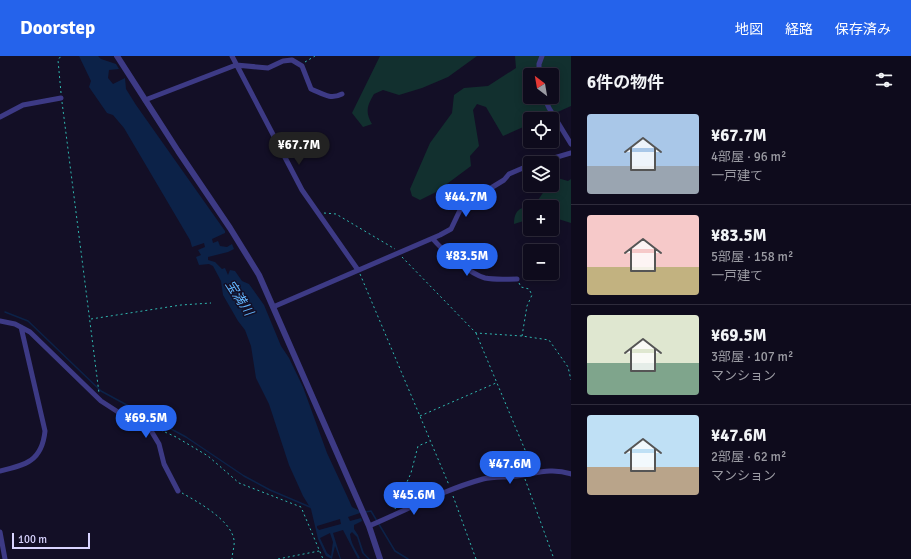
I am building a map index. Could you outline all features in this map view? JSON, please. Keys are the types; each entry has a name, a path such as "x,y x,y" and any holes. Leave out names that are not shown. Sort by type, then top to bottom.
{"street":[{"path":"117,56 230,228 259,275 369,526 380,559"},
{"path":"232,56 302,190 358,270"},
{"path":"539,68 542,56"},
{"path":"145,100 236,65 268,68 283,61 292,60 301,64 312,89 328,97 335,98 342,94"},
{"path":"0,117 29,104 61,98"},
{"path":"547,104 571,144"},
{"path":"559,157 571,153"},
{"path":"273,306 451,229 461,208 468,202 504,180 509,174 523,168"},
{"path":"433,238 451,256 477,275 495,279 517,279"},
{"path":"0,321 15,324 38,340 100,401 118,412 146,424 159,444 164,464 178,491"},
{"path":"0,471 21,466 33,460 42,450 45,432 20,327"},
{"path":"369,526 450,489 485,478 523,475 551,470 560,470 571,474"},
{"path":"0,532 5,559"}],"path":[{"path":"61,56 58,60 61,98 100,401"},
{"path":"301,64 315,56"},
{"path":"319,214 336,214 394,248 476,333 534,472"},
{"path":"358,270 450,489 476,559"},
{"path":"517,279 521,287 532,292 522,336"},
{"path":"90,319 182,305 210,303"},
{"path":"476,333 522,336 549,340 568,367 571,380"},
{"path":"420,416 496,383"},
{"path":"146,424 176,437 208,456 239,483 301,507 323,559"},
{"path":"394,515 394,510 411,473 418,446 430,441"},
{"path":"523,475 554,559"},
{"path":"178,491 221,518 233,536 234,542 232,559"},
{"path":"278,559 320,550"}],"green space":[{"path":"380,56 477,56 448,77 422,88 399,95 383,90 374,94 368,109 368,116 372,124 363,127 352,113"},
{"path":"515,56 571,56 571,106 558,112 523,112 523,127 503,136 486,107 477,104 473,110 479,146 470,156 471,166 436,192 420,200 412,196 410,189 430,143 452,113 454,95 464,88 488,86 516,68"},
{"path":"559,178 568,181 571,179 571,223 559,219 559,200 538,200 544,192 559,192"},
{"path":"523,207 523,221 514,224 516,214"}],"water":[{"name":"宝満川","path":"79,56 98,56 101,59 116,64 119,69 109,70 108,78 113,84 125,78 126,89 136,105 225,231 225,233 212,239 213,243 218,241 220,246 227,247 232,244 234,249 208,257 208,260 215,262 222,269 225,268 228,275 230,270 235,271 242,281 249,284 264,305 281,346 289,358 303,387 327,453 352,507 360,511 360,513 348,517 350,521 361,518 362,521 354,525 354,529 358,535 364,553 370,559 362,553 357,537 352,532 350,534 354,547 360,558 358,559 343,530 333,533 341,559 335,546 332,559 326,556 318,539 311,509 303,496 289,465 269,404 256,378 251,346 245,330 223,295 221,281 213,266 209,264 199,265 196,257 201,255 198,250 205,247 204,243 192,247 190,240 124,128 113,115 107,113 89,87 91,81","holes":["340,519 341,524 319,530 317,528 317,526","330,533 333,542 331,556 327,553 320,538"]}],"waterway":[{"path":"5,312 28,321 101,391 186,437 244,476 270,490 310,507"},
{"path":"365,512 371,511 395,551 408,559"}]}
